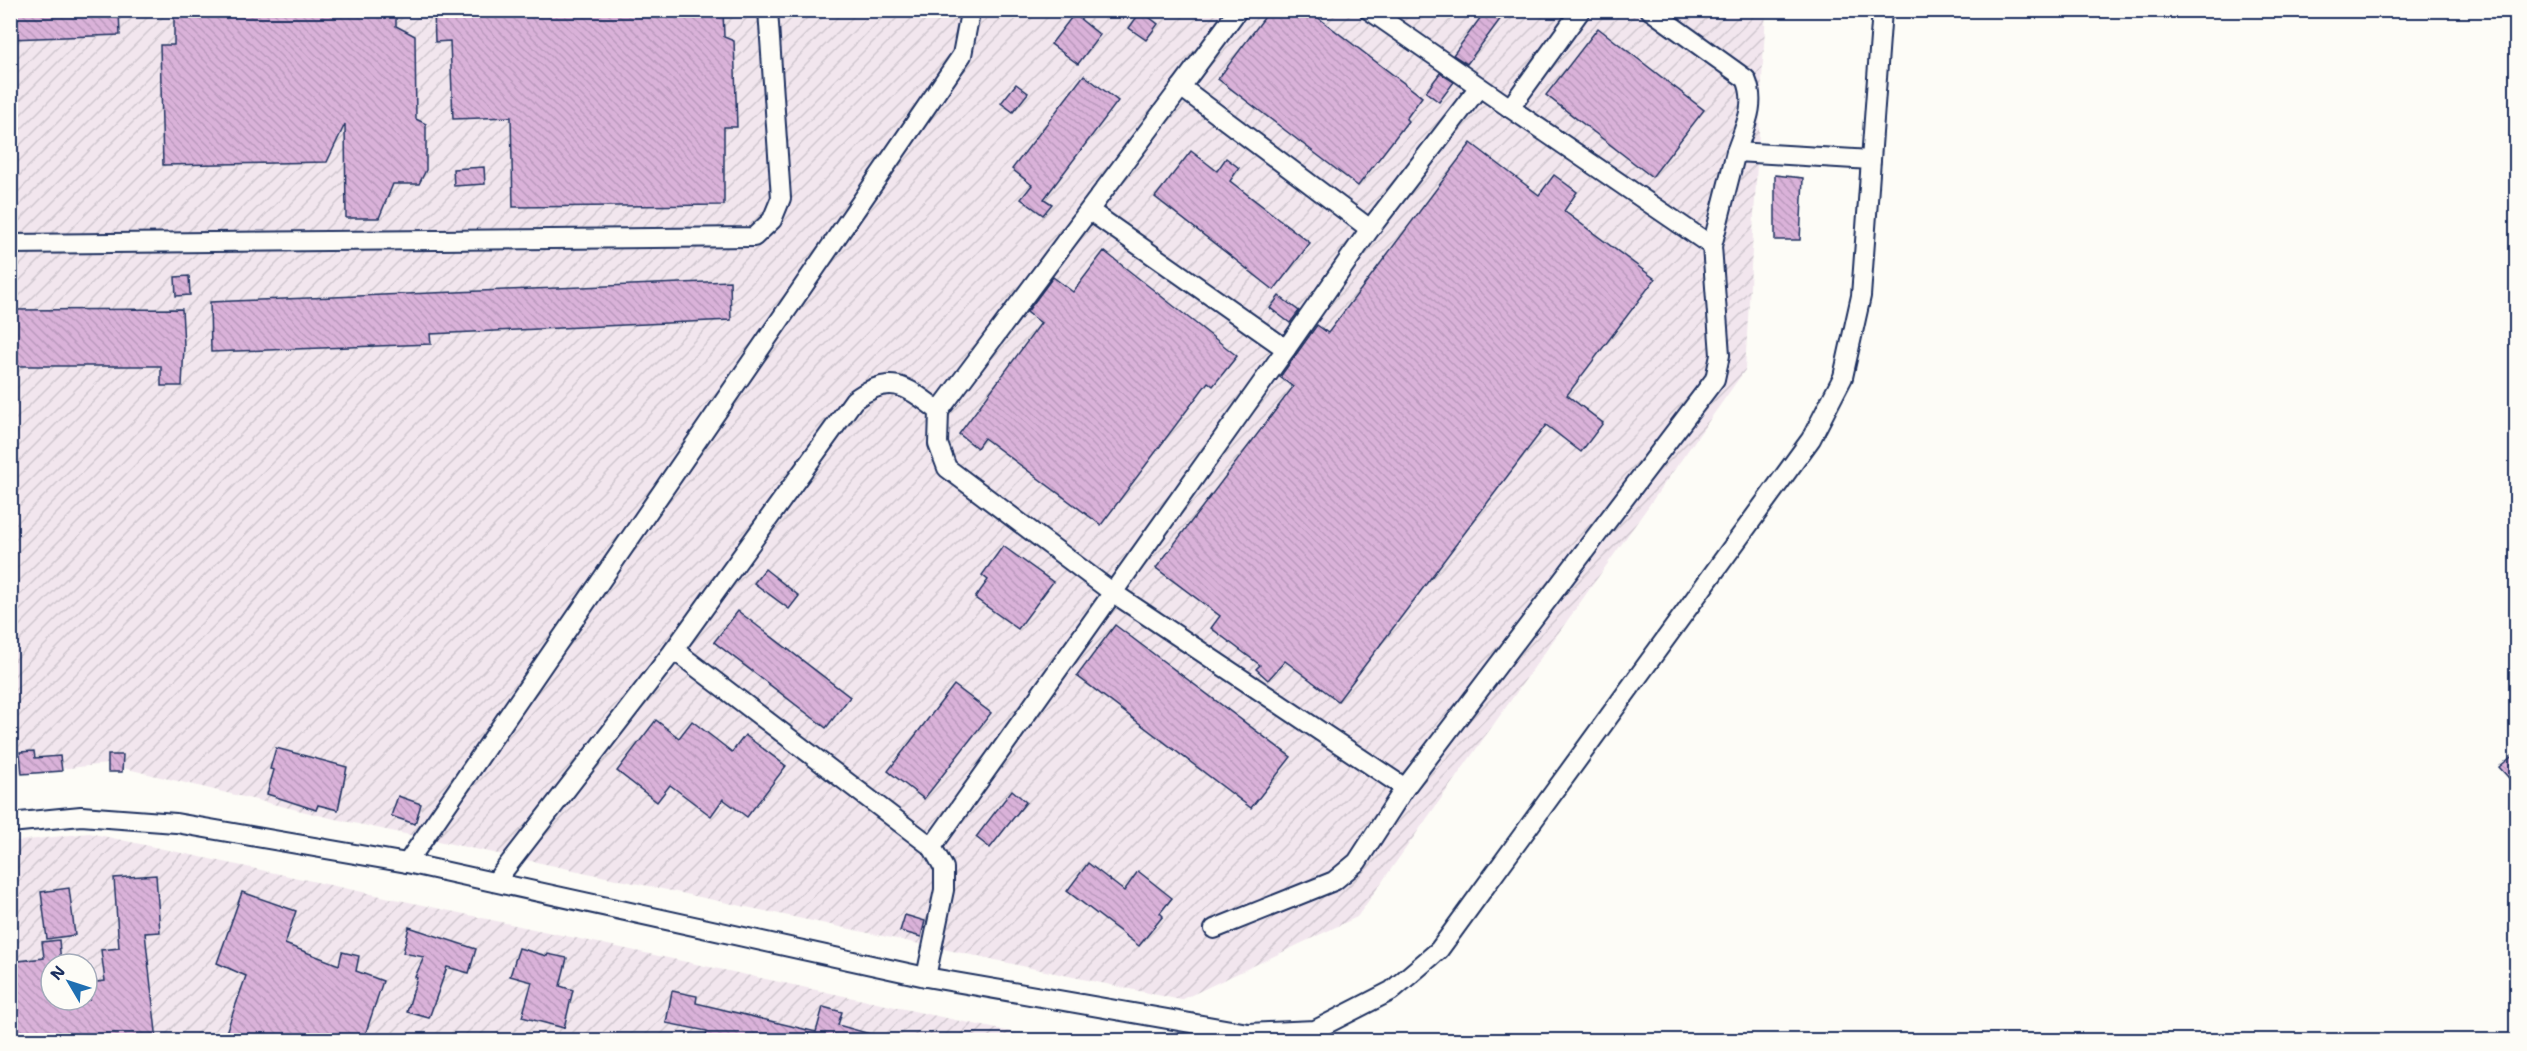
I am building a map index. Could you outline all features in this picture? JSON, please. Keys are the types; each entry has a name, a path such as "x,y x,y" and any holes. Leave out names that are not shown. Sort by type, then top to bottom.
{"street":[{"path":"10,244 754,237 772,220 782,198 768,10"},
{"path":"407,863 962,55 969,18 967,10"},
{"path":"1238,10 1090,212 939,411 938,444 947,468 1112,592 1405,788"},
{"path":"1369,10 1712,246"},
{"path":"1509,108 1581,10"},
{"path":"1214,929 1334,882 1357,862 1405,788 1715,379 1720,355 1712,246 1736,152 1750,113 1752,93 1746,79 1650,10"},
{"path":"10,823 81,816 176,823 407,863 926,977 1248,1033 1315,1035 1391,992 1439,950 1811,439 1843,377 1861,296 1882,10"},
{"path":"1182,87 1370,229"},
{"path":"932,847 1370,229 1479,87"},
{"path":"1736,152 1871,160"},
{"path":"1090,212 1286,349"},
{"path":"495,882 674,650 854,400 868,389 886,383 908,387 939,411"},
{"path":"674,650 932,847 944,868 944,890 926,977"}],"shaded area":[{"path":"10,11 1766,11 1745,370 1357,917 1181,1000 335,819 107,764 11,774"},
{"path":"89,833 1048,1040 11,1040 10,842"}],"building":[{"path":"10,10 119,10 120,35 10,39"},
{"path":"193,10 396,10 396,26 415,36 416,119 426,124 426,170 419,184 393,184 379,218 346,218 345,124 327,162 163,165 160,45 174,45 174,16 193,15"},
{"path":"434,10 723,10 724,37 734,41 737,127 724,127 724,205 513,207 511,117 453,119 450,41 435,42"},
{"path":"1270,10 1308,10 1422,97 1406,119 1408,121 1358,186 1218,79"},
{"path":"1486,10 1507,10 1467,64 1453,55"},
{"path":"1141,11 1158,24 1146,40 1129,28"},
{"path":"1074,14 1100,35 1078,64 1051,44"},
{"path":"1598,28 1704,110 1652,177 1546,95"},
{"path":"1440,73 1454,82 1439,102 1426,92"},
{"path":"1084,75 1118,101 1044,199 1052,204 1043,215 1021,199 1032,185 1012,169"},
{"path":"1016,84 1028,93 1013,112 1001,103"},
{"path":"1471,143 1539,195 1554,175 1577,192 1564,211 1655,279 1567,395 1603,423 1581,452 1546,425 1338,701 1285,661 1268,680 1256,669 1260,665 1211,628 1220,616 1156,568 1293,387 1280,377 1317,325 1328,333"},
{"path":"1191,151 1217,171 1226,158 1239,168 1230,181 1310,243 1274,290 1155,197"},
{"path":"484,167 485,184 454,186 453,169"},
{"path":"1775,175 1803,178 1800,240 1775,240"},
{"path":"1104,251 1237,356 1213,386 1208,382 1101,525 984,438 977,448 959,434 1041,323 1027,312 1053,277 1073,292"},
{"path":"189,276 190,295 176,296 175,277"},
{"path":"730,281 731,320 430,334 431,344 211,352 210,302"},
{"path":"1279,296 1299,311 1290,323 1270,308"},
{"path":"182,309 184,346 182,386 161,386 161,366 10,366 10,310"},
{"path":"1003,546 1053,582 1018,629 975,598 988,580 982,575"},
{"path":"765,569 799,596 789,609 754,583"},
{"path":"738,611 850,697 826,728 714,642"},
{"path":"1115,625 1291,757 1251,808 1077,676"},
{"path":"954,685 991,713 924,799 888,771"},
{"path":"656,720 679,738 692,721 732,752 745,735 786,766 747,817 723,799 711,816 670,785 657,802 617,771"},
{"path":"276,748 347,767 338,810 318,805 316,810 267,794 274,770 270,769"},
{"path":"34,751 35,758 60,756 62,771 22,774 20,752"},
{"path":"2517,752 2517,787 2499,767"},
{"path":"108,755 123,755 122,772 108,772"},
{"path":"1012,790 1026,802 990,848 976,837"},
{"path":"398,796 421,804 415,824 391,816"},
{"path":"1088,863 1124,891 1138,871 1172,898 1160,913 1163,916 1139,946 1067,891"},
{"path":"156,875 160,932 145,933 157,1041 10,1041 10,962 39,959 39,1012 99,1012 99,982 105,981 101,950 119,948 114,878"},
{"path":"69,888 75,935 47,939 41,892"},
{"path":"242,892 296,911 285,944 339,965 342,952 359,956 356,971 383,981 363,1041 223,1041 246,976 217,963"},
{"path":"905,915 925,921 921,937 900,931"},
{"path":"409,927 476,949 469,973 447,967 429,1018 407,1012 417,978 415,977 424,957 403,953"},
{"path":"59,940 60,952 43,952 42,942"},
{"path":"519,948 547,956 548,954 567,958 560,986 573,990 564,1028 522,1017 532,982 510,976"},
{"path":"672,991 697,996 696,1003 816,1032 823,1007 842,1012 838,1025 877,1036 876,1041 705,1041 707,1031 666,1023"}]}
